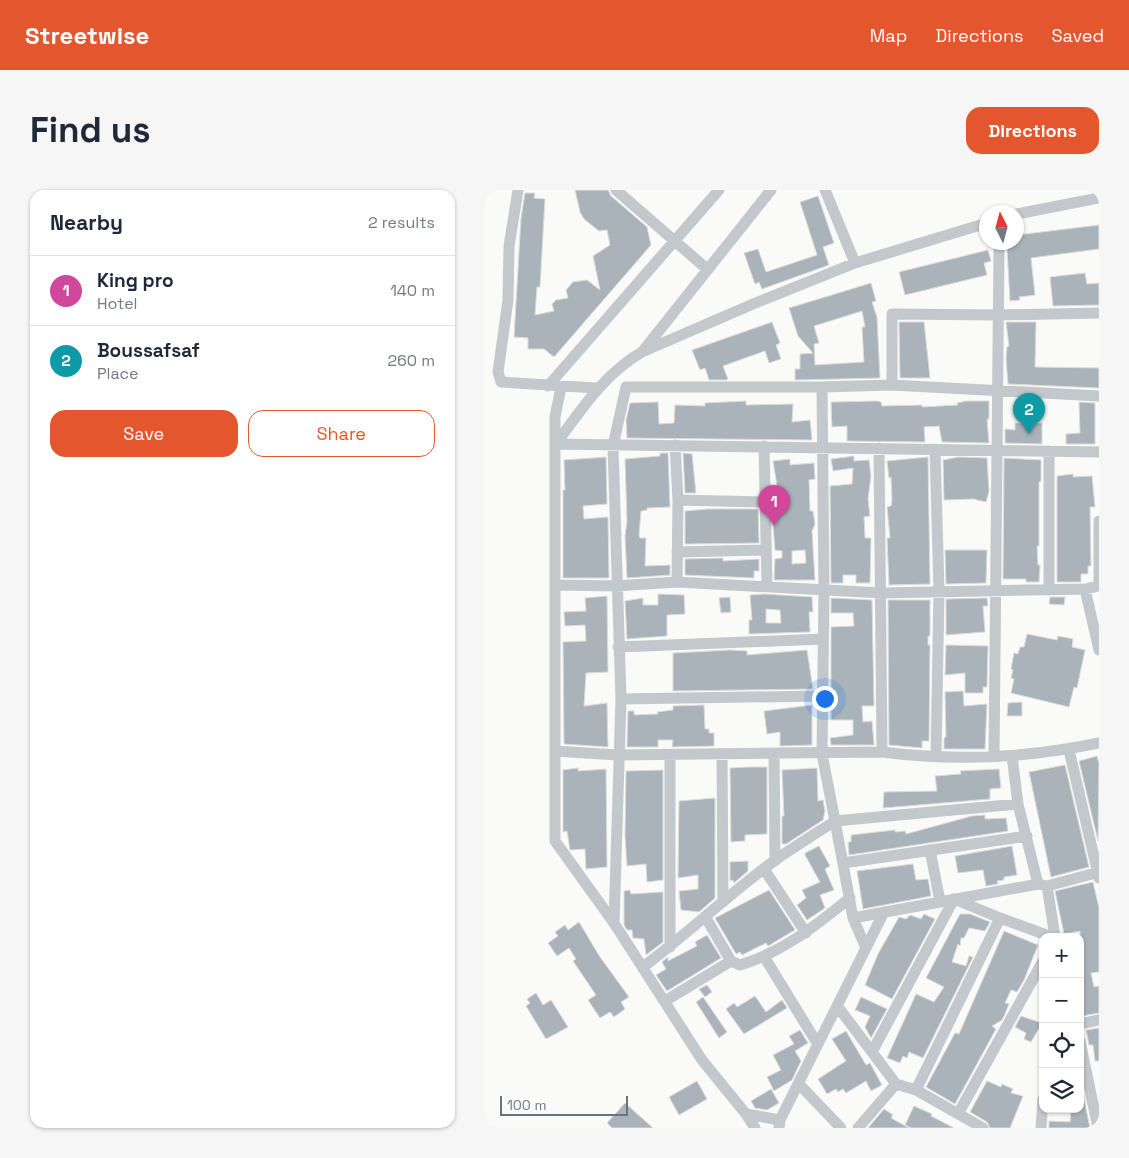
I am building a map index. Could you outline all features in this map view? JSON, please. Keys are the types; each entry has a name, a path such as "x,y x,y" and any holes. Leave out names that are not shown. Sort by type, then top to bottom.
{"street":[{"path":"518,190 509,246 508,300 498,372 501,382 596,388"},
{"path":"616,190 707,269"},
{"path":"548,386 719,190"},
{"path":"642,352 771,190"},
{"path":"825,190 855,263"},
{"path":"1024,213 1099,198"},
{"path":"556,444 596,388 629,360 642,352 855,263 979,226"},
{"path":"994,756 997,590 995,450 999,250"},
{"path":"891,385 892,314 998,315 1099,313"},
{"path":"614,923 617,755 621,699 613,446 626,387 891,385 996,389 1099,396"},
{"path":"561,387 555,417 555,841 614,923 702,1060 746,1114 753,1127"},
{"path":"822,387 824,590 822,754 853,918 867,948"},
{"path":"556,444 613,446 822,446 1099,452"},
{"path":"675,445 678,500 677,582"},
{"path":"764,446 767,585"},
{"path":"879,448 882,593 882,752"},
{"path":"935,449 939,591 936,756"},
{"path":"1049,451 1049,590"},
{"path":"678,500 766,502"},
{"path":"556,585 616,586 677,582 767,585 882,593 1085,589 1099,586 1099,521"},
{"path":"677,552 765,550"},
{"path":"1085,589 1099,650"},
{"path":"618,647 823,639"},
{"path":"621,699 822,696"},
{"path":"555,751 617,755 882,752 936,756 1013,756 1069,750 1099,744"},
{"path":"853,918 954,898 1042,885 1099,874 1069,750"},
{"path":"722,754 723,902"},
{"path":"773,754 775,861"},
{"path":"670,947 671,755"},
{"path":"1013,756 1018,804 1042,885 1052,933"},
{"path":"643,967 706,918 764,869 835,821 1018,804"},
{"path":"843,863 1027,836"},
{"path":"930,850 940,901"},
{"path":"764,869 806,933"},
{"path":"706,918 731,960 740,965 765,958 806,933 849,898"},
{"path":"954,898 1000,918 1042,933"},
{"path":"872,1052 954,898"},
{"path":"746,1114 780,1124 817,1043 838,1007 884,912"},
{"path":"916,1090 1000,918"},
{"path":"765,958 817,1043"},
{"path":"665,1001 731,960"},
{"path":"958,1114 1039,968"},
{"path":"838,1007 896,1084 916,1090 983,1128"},
{"path":"1084,1023 1099,1020"},
{"path":"1084,1060 1098,1128"},
{"path":"799,1084 841,1128"},
{"path":"861,1127 896,1084"},
{"path":"1041,1128 1042,1113"}],"building":[{"path":"575,190 608,190 611,196 647,227 651,245 554,357 544,349 528,349 528,338 514,337 521,218 525,193 535,193 534,198 545,199 540,287 537,287 535,315 554,311 552,304 556,300 568,298 566,290 573,282 587,280 600,290 593,256 610,245 607,230 599,231 584,219 580,212"},
{"path":"818,196 834,243 823,247 829,265 762,289 759,282 755,284 744,253 758,249 766,272 817,255 800,202"},
{"path":"1099,225 1099,249 1031,258 1035,295 1019,297 1020,300 1010,301 1007,250 1024,250 1024,234"},
{"path":"988,250 991,261 984,263 987,275 905,295 899,272"},
{"path":"1085,273 1087,284 1099,283 1099,305 1053,306 1050,277"},
{"path":"871,283 876,301 872,302 877,317 880,378 795,380 795,369 800,369 800,354 813,353 798,336 789,308","holes":["862,311 865,327 862,327 864,362 815,365 814,344 819,343 814,326"]},
{"path":"772,322 780,343 776,345 781,359 769,363 765,351 723,366 728,379 726,380 709,380 705,368 700,370 692,350"},
{"path":"899,322 924,322 930,378 900,378"},
{"path":"1006,322 1036,322 1035,367 1099,368 1099,388 1008,384 1006,359 1007,347 1009,346"},
{"path":"746,401 746,405 793,404 792,422 810,420 812,440 627,438 626,420 630,403 658,402 659,424 674,423 675,405 705,406 705,403"},
{"path":"966,401 989,401 989,419 987,419 989,443 942,442 939,426 924,427 925,442 847,441 847,426 832,427 831,402 881,402 882,406 922,405 922,407 958,405 957,403"},
{"path":"1079,402 1095,403 1095,444 1066,444 1066,434 1080,433"},
{"path":"1015,423 1042,423 1042,444 1005,443 1005,429 1015,430"},
{"path":"660,453 668,453 670,507 647,508 647,510 641,511 639,535 640,538 646,538 645,566 670,565 670,575 627,578 625,459 660,456"},
{"path":"683,453 692,454 696,493 685,493"},
{"path":"854,456 854,461 869,460 871,476 868,499 870,516 864,517 865,538 871,538 870,583 856,583 856,575 843,575 843,583 831,583 830,486 852,484 853,468 833,471 831,459"},
{"path":"606,457 607,504 583,506 584,519 608,517 609,578 563,578 564,460"},
{"path":"928,457 930,584 889,585 887,538 890,538 887,507 891,506 892,500 891,477 889,478 887,461"},
{"path":"958,457 987,458 989,491 986,502 973,499 944,500 943,460"},
{"path":"1004,458 1041,460 1039,546 1037,546 1038,565 1040,565 1039,582 1026,582 1026,579 1003,579"},
{"path":"790,459 790,465 814,463 815,479 809,480 810,511 813,511 815,524 812,531 815,580 774,580 775,559 782,558 782,551 775,550 773,525 775,525 776,510 773,487 777,486 773,461","holes":["805,550 806,563 792,564 792,551"]},
{"path":"1073,474 1073,477 1092,476 1095,507 1090,507 1091,566 1088,566 1088,574 1081,574 1081,582 1057,582 1057,476"},
{"path":"758,509 759,543 685,544 685,511"},
{"path":"945,550 987,550 986,583 946,584"},
{"path":"723,558 723,561 759,559 759,571 754,571 754,578 685,575 685,559"},
{"path":"658,594 684,595 685,614 667,615 667,636 627,639 625,601 643,598 643,605 658,605"},
{"path":"750,595 812,597 813,612 809,612 810,632 749,634 749,620 752,620","holes":["766,609 780,610 781,623 766,623"]},
{"path":"607,596 608,672 586,673 584,706 607,703 608,747 564,744 563,642 586,641 585,625 565,626 564,612 586,611 585,598"},
{"path":"730,597 731,612 721,613 719,598"},
{"path":"1050,597 1065,597 1064,605 1049,604"},
{"path":"831,598 872,600 874,706 862,706 863,722 872,721 874,745 831,745 830,738 853,735 853,720 831,720 831,627 854,626 853,613 831,613"},
{"path":"987,598 988,606 983,606 985,632 946,635 946,599"},
{"path":"888,600 930,600 930,636 928,636 928,645 930,645 929,741 922,741 922,748 889,745"},
{"path":"1027,634 1057,640 1058,636 1073,639 1072,647 1085,650 1077,688 1074,687 1069,707 1011,693 1014,679 1011,678 1013,670 1011,669 1014,653 1018,654 1020,647 1024,647"},
{"path":"946,645 988,646 987,687 983,687 983,693 965,693 965,673 945,675"},
{"path":"807,650 813,689 673,691 673,653 747,651 747,655"},
{"path":"963,691 964,706 987,704 985,749 944,749 944,738 946,737 945,692"},
{"path":"1022,702 1022,716 1007,716 1008,703"},
{"path":"704,705 705,729 709,729 709,733 714,733 714,746 672,747 673,740 658,740 658,747 627,747 628,711 634,711 634,715 658,714 657,712 673,710 673,706"},
{"path":"812,705 812,745 780,746 780,732 767,734 764,711"},
{"path":"1097,756 1099,763 1098,841 1079,761"},
{"path":"1065,765 1089,867 1051,877 1029,772"},
{"path":"767,767 767,834 745,835 745,841 731,842 730,768"},
{"path":"578,768 578,771 606,769 607,867 586,869 585,849 570,850 567,831 563,832 563,770"},
{"path":"817,768 818,801 823,800 825,811 823,820 786,844 782,844 782,816 784,816 782,770"},
{"path":"999,769 1001,788 990,789 990,799 883,808 884,792 937,791 935,776 961,774 960,771"},
{"path":"663,770 663,880 647,882 646,864 627,866 625,836 626,771"},
{"path":"715,798 715,898 699,912 681,910 679,891 698,889 698,875 678,878 679,801"},
{"path":"985,815 985,819 1006,818 1008,831 849,855 848,842 851,842 851,835 895,830 895,832 905,831 906,834 972,816"},
{"path":"819,846 830,866 825,869 834,890 820,895 825,908 807,920 797,905 806,898 802,890 820,882 805,853"},
{"path":"1012,846 1017,875 1004,877 1004,880 997,881 998,884 986,886 983,870 958,873 955,856"},
{"path":"748,861 748,871 734,883 733,880 730,881 730,862"},
{"path":"913,864 916,880 928,879 931,896 863,909 857,871"},
{"path":"1093,882 1099,908 1099,972 1091,973 1094,987 1099,986 1099,1013 1084,1016 1084,933 1080,933 1080,931 1064,933 1055,891"},
{"path":"630,890 631,894 663,892 663,942 646,955 644,939 633,938 632,930 627,930 624,925 624,891"},
{"path":"769,890 795,930 768,946 766,943 742,955 740,952 736,954 715,918"},
{"path":"924,914 935,919 892,999 865,985 878,954 899,917 906,919 910,915 921,919"},
{"path":"960,914 970,914 990,922 985,931 969,928 964,938 961,938 960,946 958,944 952,962 966,966 969,956 973,957 923,1058 909,1052 907,1058 903,1056 900,1063 887,1058 916,994 934,1002 944,987 926,978"},
{"path":"579,922 600,957 629,997 621,1002 625,1009 614,1017 610,1012 600,1018 588,1000 596,995 573,961 576,959 569,948 557,956 548,943 558,936 555,932 565,925 568,930"},
{"path":"1004,931 1038,945 1024,980 1017,992 1011,990 1005,1003 1009,1004 1004,1016 1002,1020 992,1026 996,1029 955,1104 926,1087 955,1033 959,1034"},
{"path":"707,935 721,958 667,991 656,975 666,969 662,962 668,957 668,961 697,946 695,942"},
{"path":"707,985 712,992 705,997 699,989"},
{"path":"536,993 543,1005 551,1000 568,1027 546,1039 526,1006 530,1003 527,999"},
{"path":"755,996 766,1012 782,1000 787,1008 744,1034 726,1009 734,1003 737,1007"},
{"path":"703,997 727,1032 719,1038 696,1002"},
{"path":"861,997 887,1009 871,1038 865,1027 870,1016 855,1010"},
{"path":"1021,1016 1039,1022 1039,1028 1031,1042 1024,1039 1026,1033 1015,1027"},
{"path":"1099,1028 1099,1061 1095,1061 1093,1045 1089,1045 1086,1030"},
{"path":"800,1030 808,1043 795,1051 801,1061 792,1080 774,1091 767,1077 781,1070 773,1055 794,1044 789,1036"},
{"path":"846,1031 866,1065 870,1063 882,1085 871,1091 866,1081 846,1093 843,1089 838,1092 836,1089 827,1094 818,1079 846,1061 832,1039"},
{"path":"697,1081 707,1099 679,1115 669,1097"},
{"path":"987,1081 1001,1087 1002,1084 1013,1089 1011,1093 1023,1096 1010,1128 990,1128 987,1122 970,1112"},
{"path":"771,1089 779,1103 767,1110 755,1108 751,1101"},
{"path":"1084,1099 1090,1128 1049,1128 1049,1121 1070,1122 1071,1113 1084,1113"},
{"path":"625,1103 653,1128 612,1128 607,1123"},
{"path":"914,1106 932,1114 931,1116 954,1128 911,1128 905,1125"},
{"path":"884,1109 893,1115 891,1118 909,1128 868,1128"}],"place":[{"name":"Boussafsaf","path":"1029,434"},
{"name":"King pro","path":"774,526"}]}
